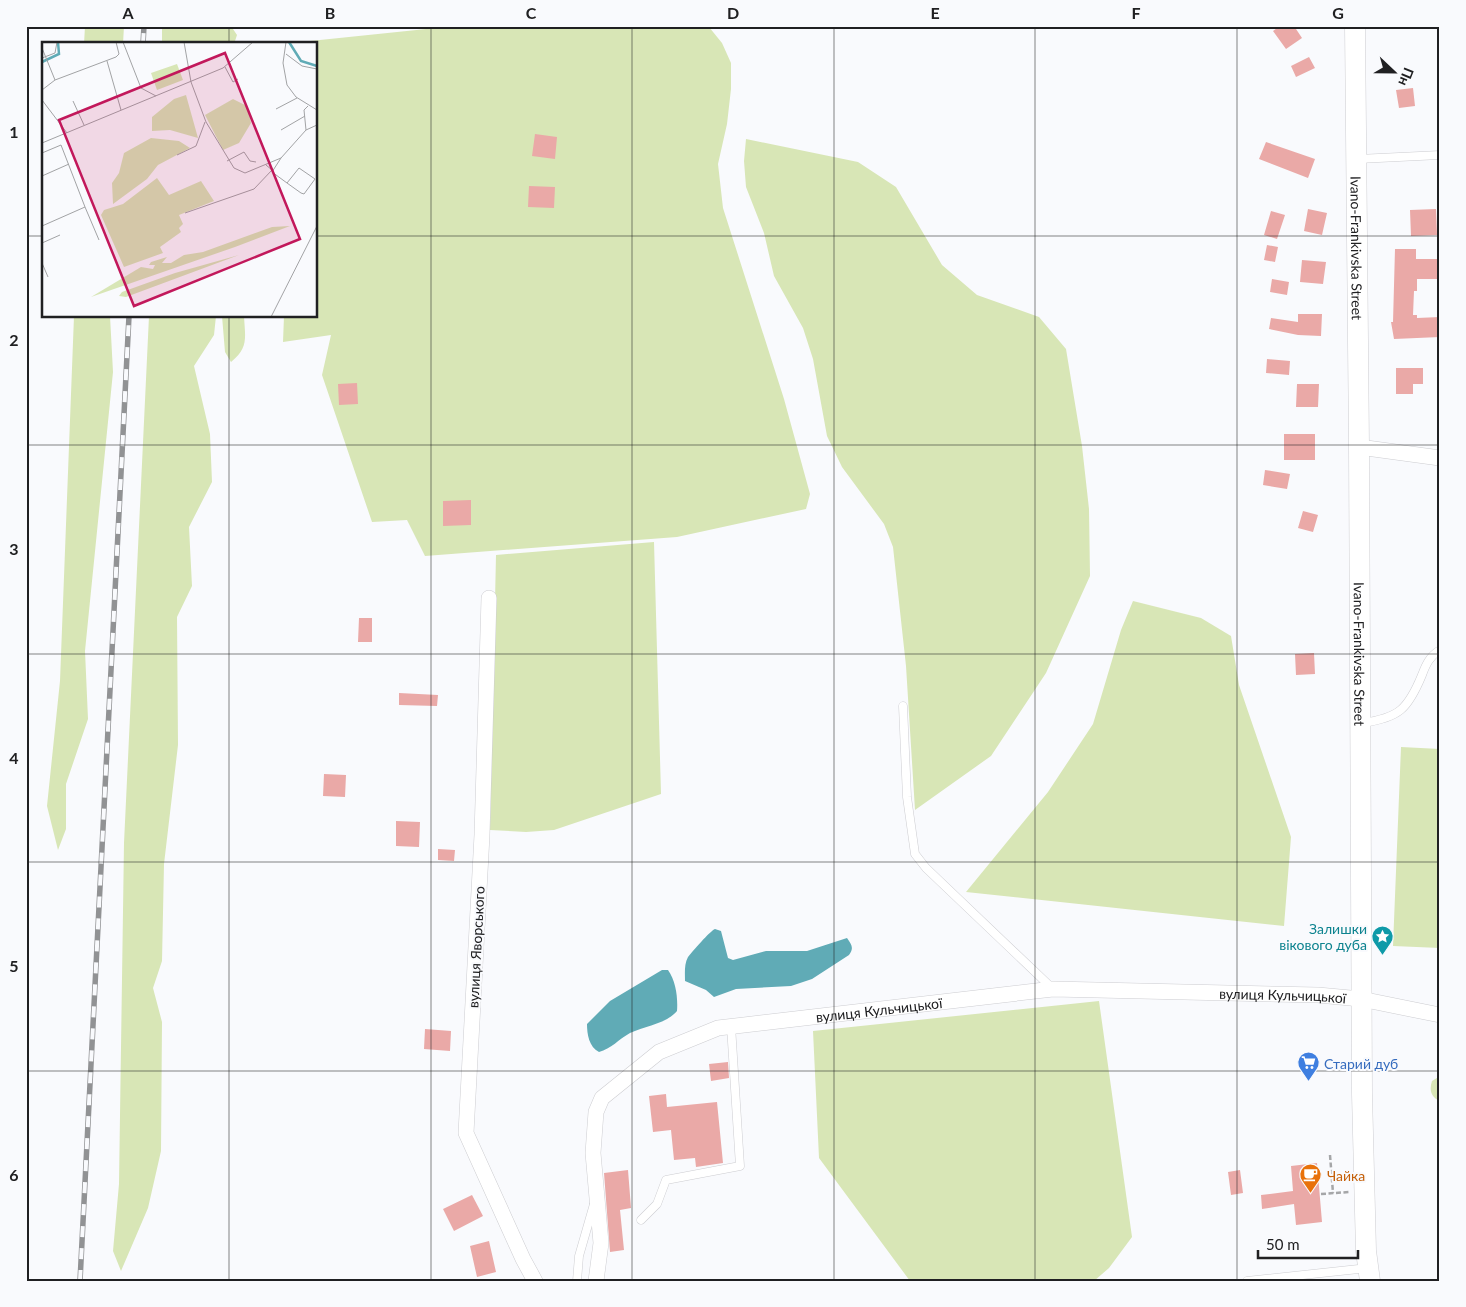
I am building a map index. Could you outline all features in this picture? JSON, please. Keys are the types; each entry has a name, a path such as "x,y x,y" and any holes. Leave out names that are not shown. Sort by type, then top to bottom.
{"main road":[{"name":"Ivano-Frankivska Street","path":"1355,26 1360,447 1361,999 1363,1175 1369,1274"}],"street":[{"path":"1360,447 1440,458"},
{"name":"вулиця Яворського","path":"489,598 482,835 466,1132 523,1259 536,1281"},
{"name":"вулиця Кульчицької","path":"593,1279 601,1243 593,1152 596,1112 602,1098 659,1052 718,1028 1053,989 1318,995 1361,999 1440,1015"}],"lane":[{"path":"1356,159 1440,155"},
{"path":"1360,723 1392,717 1403,710 1411,699 1428,661 1440,650"},
{"path":"903,706 906,797 916,854 926,868 1053,989"},
{"path":"641,1220 657,1204 666,1180 740,1166 731,1026"},
{"path":"577,1281 578,1256 597,1195"},
{"path":"1247,1281 1246,1279 1330,1273 1369,1274"}],"path":[{"path":"1330,1155 1333,1193"},
{"path":"1321,1194 1353,1192"}],"green space":[{"path":"85,26 124,26 123,42 84,42"},
{"path":"162,26 231,26 237,35 235,42 162,42"},
{"path":"455,26 709,27 722,43 731,63 731,89 727,124 718,164 723,208 784,399 810,494 806,509 677,537 425,556 407,520 372,522 322,375 331,335 283,342 284,318 318,318 318,42 301,42"},
{"path":"746,139 858,162 896,187 942,265 977,295 1039,317 1066,349 1082,446 1089,509 1090,576 1046,673 991,756 915,810 906,666 893,547 884,524 842,467 827,436 813,359 803,328 774,276 764,233 746,187 744,161"},
{"path":"74,318 110,318 113,372 85,651 88,719 66,784 66,829 58,850 47,806 60,681"},
{"path":"149,318 216,318 214,335 194,366 210,434 212,482 189,527 192,586 177,617 178,745 164,864 162,961 153,988 162,1022 161,1151 148,1208 121,1271 113,1251 119,1184 124,843"},
{"path":"222,318 244,318 245,342 241,352 231,362 225,352"},
{"path":"654,542 661,794 554,830 526,832 490,830 496,555"},
{"path":"1133,601 1201,618 1231,636 1239,685 1291,837 1284,926 966,892 1048,792 1093,724 1121,630"},
{"path":"1401,747 1440,749 1440,948 1393,946"},
{"path":"1099,1001 1132,1237 1109,1268 1094,1281 910,1281 819,1158 813,1031"},
{"path":"1440,1076 1440,1101 1433,1095 1431,1087 1432,1081"}],"water":[{"path":"715,929 721,931 728,958 733,960 766,951 807,951 847,938 852,948 849,955 812,979 791,986 736,989 714,997 706,990 685,981 685,972 688,957 705,937"},
{"path":"662,970 668,970 675,984 677,1011 661,1022 630,1033 603,1051 599,1052 596,1050 589,1040 587,1024 610,1001"}],"building":[{"path":"1280,26 1294,26 1302,38 1286,49 1273,31"},
{"path":"1309,57 1315,68 1296,77 1291,66"},
{"path":"1413,88 1415,106 1399,108 1396,90"},
{"path":"535,134 557,137 555,159 532,156"},
{"path":"1266,142 1315,159 1308,178 1259,159"},
{"path":"529,186 555,187 554,208 528,207"},
{"path":"1308,209 1327,213 1322,235 1304,231"},
{"path":"1436,209 1437,235 1411,236 1410,210"},
{"path":"1271,211 1285,215 1277,239 1264,235"},
{"path":"1267,245 1278,247 1275,262 1264,260"},
{"path":"1395,249 1416,249 1416,259 1440,259 1440,279 1417,279 1417,291 1414,291 1413,315 1417,315 1417,318 1440,317 1440,337 1394,339 1391,322 1393,322"},
{"path":"1302,260 1326,262 1323,284 1300,282"},
{"path":"1272,279 1289,282 1287,295 1270,292"},
{"path":"1298,314 1322,314 1321,336 1298,335 1269,329 1271,318 1298,322"},
{"path":"1267,359 1290,361 1289,375 1266,373"},
{"path":"1396,368 1423,368 1423,384 1413,384 1413,394 1396,394"},
{"path":"357,383 358,404 339,405 338,384"},
{"path":"1297,384 1319,384 1318,407 1296,407"},
{"path":"1284,434 1315,434 1315,460 1284,460"},
{"path":"1265,470 1290,474 1287,489 1263,485"},
{"path":"471,500 471,525 443,526 443,501"},
{"path":"1303,511 1318,515 1313,532 1298,528"},
{"path":"359,618 372,618 372,642 358,642"},
{"path":"1314,653 1315,674 1296,675 1295,654"},
{"path":"399,693 438,695 437,706 399,705"},
{"path":"324,774 346,775 345,797 323,796"},
{"path":"396,821 420,822 419,847 396,846"},
{"path":"438,849 455,850 454,861 438,860"},
{"path":"425,1029 451,1031 450,1051 424,1049"},
{"path":"728,1062 729,1078 711,1081 709,1064"},
{"path":"666,1094 667,1107 717,1102 723,1163 696,1167 695,1158 674,1160 671,1130 653,1132 649,1096"},
{"path":"1317,1163 1322,1222 1296,1225 1294,1204 1262,1209 1261,1195 1293,1191 1291,1166"},
{"path":"628,1170 631,1208 620,1210 624,1250 610,1252 604,1173"},
{"path":"1240,1170 1243,1193 1231,1195 1228,1172"},
{"path":"472,1195 483,1216 454,1231 443,1209"},
{"path":"489,1241 496,1272 477,1277 470,1246"}],"railway":[{"path":"143,42 144,26"},
{"path":"80,1281 129,318"}],"place":[{"name":"Залишки вікового дуба","path":"1383,955"},
{"name":"Старий дуб","path":"1308,1082"},
{"name":"Чайка","path":"1311,1194"}]}
